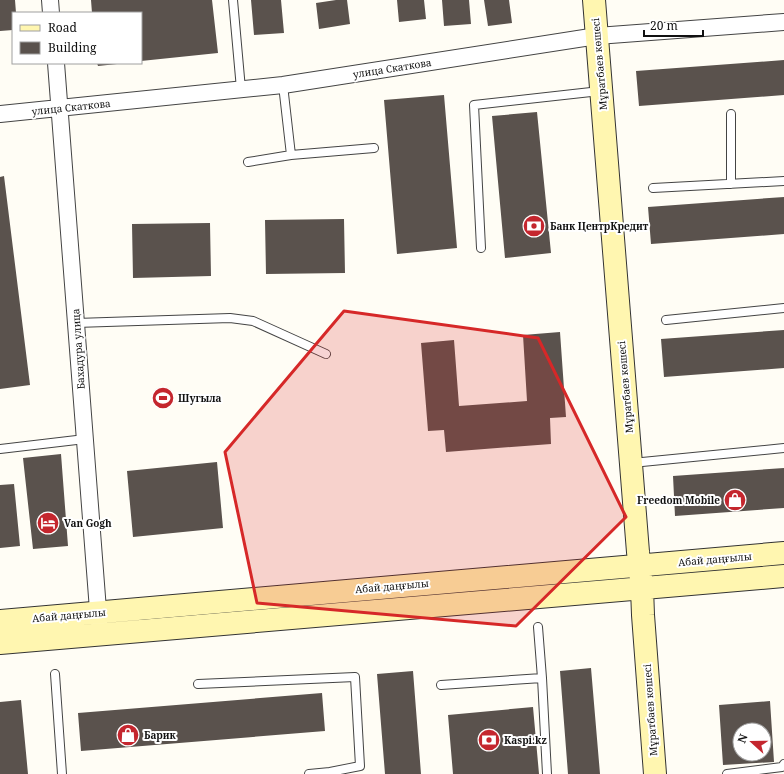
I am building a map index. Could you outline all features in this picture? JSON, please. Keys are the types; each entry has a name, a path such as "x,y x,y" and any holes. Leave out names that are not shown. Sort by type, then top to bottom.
{"main road":[{"name":"Мұратбаев көшесі","path":"594,0 642,588 655,774"},
{"name":"Абай даңғылы","path":"0,621 784,553"},
{"path":"0,643 784,576"}],"street":[{"path":"50,0 51,12"},
{"name":"улица Скаткова","path":"0,114 282,85 597,36 784,22"},
{"name":"Бахадура улица","path":"56,64 100,634"}],"lane":[{"path":"233,0 241,90"},
{"path":"282,85 291,155"},
{"path":"481,248 474,105 601,91"},
{"path":"731,114 731,184"},
{"path":"248,162 291,155 374,148"},
{"path":"653,188 784,180"},
{"path":"666,320 784,308"},
{"path":"76,323 230,318 253,321 326,354"},
{"path":"0,449 85,439"},
{"path":"631,463 784,448"},
{"path":"538,627 547,774"},
{"path":"55,674 62,774"},
{"path":"198,684 355,677 360,766 330,773 309,774"},
{"path":"441,685 542,678"},
{"path":"727,774 782,767 784,764"}],"highlighted area":[{"path":"344,311 538,338 626,517 516,626 257,603 225,452"}],"building":[{"path":"0,0 15,0 16,12 12,12 12,30 0,31"},
{"path":"91,0 212,0 218,53 142,61 142,12 92,12"},
{"path":"251,0 281,0 284,33 254,35"},
{"path":"347,0 350,24 319,29 316,3"},
{"path":"397,0 424,0 426,19 399,22"},
{"path":"442,0 469,0 471,24 444,26"},
{"path":"484,0 509,0 512,23 488,26"},
{"path":"784,60 784,95 639,106 636,71"},
{"path":"97,64 117,64 98,66"},
{"path":"444,95 457,248 397,254 384,100"},
{"path":"537,112 551,253 505,258 492,116"},
{"path":"4,176 30,385 0,389 0,177"},
{"path":"784,197 784,234 651,244 648,207"},
{"path":"344,219 345,273 266,274 265,220"},
{"path":"210,223 211,276 133,278 132,224"},
{"path":"784,330 784,368 664,377 661,339"},
{"path":"560,332 566,417 550,418 551,444 446,452 444,430 428,431 421,343 454,340 459,406 527,401 523,335"},
{"name":"Van Gogh","path":"61,454 68,546 33,549 23,458"},
{"path":"217,462 223,528 133,537 127,471"},
{"path":"784,468 784,508 675,516 673,476"},
{"path":"14,484 20,546 0,548 0,485"},
{"path":"591,668 600,774 568,774 560,671"},
{"path":"413,671 421,774 385,774 377,674"},
{"path":"322,693 325,731 81,751 78,713"},
{"path":"21,700 28,774 0,774 0,702"},
{"path":"770,701 771,722 732,722 732,762 772,762 772,732 774,762 723,765 719,705"},
{"path":"533,707 539,774 453,774 448,715"}],"place":[{"name":"Банк ЦентрКредит","path":"534,226"},
{"name":"Шугыла","path":"163,398"},
{"name":"Freedom Mobile","path":"735,500"},
{"name":"Van Gogh","path":"48,523"},
{"name":"Барик","path":"128,735"},
{"name":"Kaspi.kz","path":"489,740"}]}
